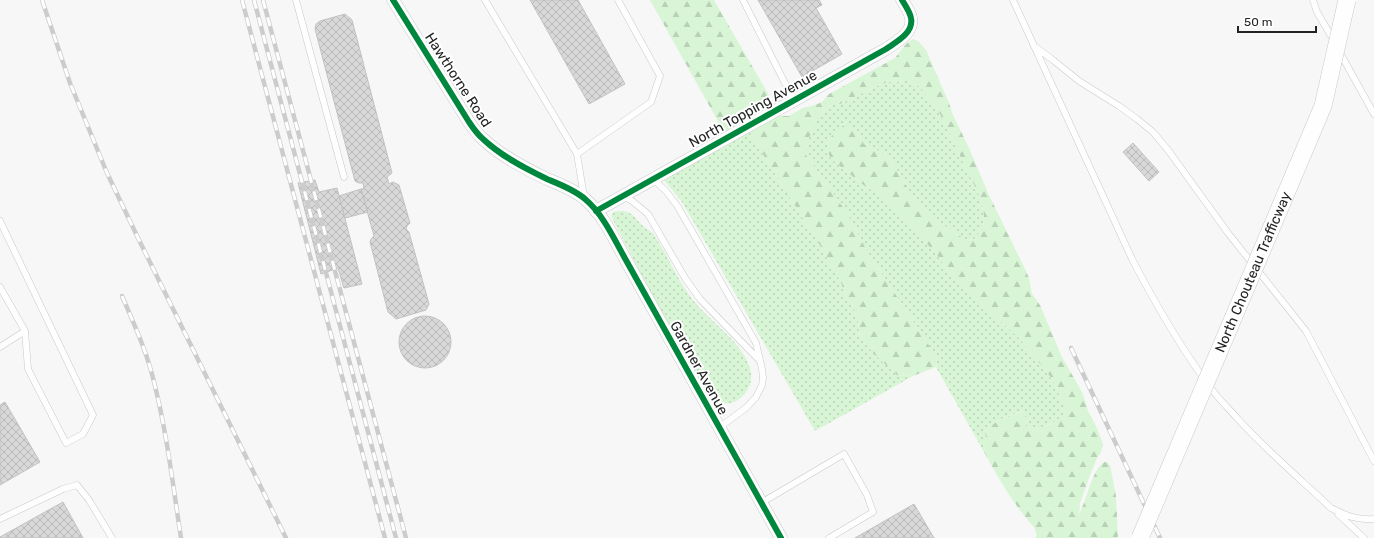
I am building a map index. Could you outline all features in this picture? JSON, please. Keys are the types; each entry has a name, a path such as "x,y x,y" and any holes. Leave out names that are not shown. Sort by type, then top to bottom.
{"main road":[{"name":"North Chouteau Trafficway","path":"1140,538 1323,106 1347,0"}],"street":[{"name":"Hawthorne Road","path":"393,0 469,122 482,138 503,155 525,168 585,198 596,211"},
{"name":"North Topping Avenue","path":"596,211 886,49 909,30 911,18 902,0"},
{"name":"Gardner Avenue","path":"596,211 623,256 781,538"}],"lane":[{"path":"296,0 344,177"},
{"path":"485,0 577,154 585,198"},
{"path":"577,154 651,102 660,76 618,0"},
{"path":"743,0 794,101"},
{"path":"1013,0 1123,241 1174,336 1210,386 1251,433 1364,538"},
{"path":"1313,0 1317,12 1374,114"},
{"path":"1033,45 1079,81 1138,119 1153,132 1168,150 1228,233 1306,331 1374,460"},
{"path":"653,179 669,195 678,207 756,343 763,378 762,386 756,397 747,407 719,428"},
{"path":"623,196 632,201 648,214 685,278 700,299 760,362"},
{"path":"0,221 93,415 83,434 66,443 28,369 25,332 0,287"},
{"path":"0,347 25,332"},
{"path":"761,503 844,454 867,495 873,512 829,538"},
{"path":"0,519 63,489 77,485 89,500 112,538"},
{"path":"1331,508 1345,516 1356,519 1374,519"}],"green space":[{"path":"650,0 714,0 774,104 724,132"},
{"path":"913,39 918,41 926,50 988,193 1029,278 1032,294 1040,305 1061,355 1083,394 1088,411 1103,444 1080,503 1079,514 1096,472 1104,462 1107,462 1110,465 1116,496 1118,538 1036,538 1034,528 1009,495 984,452 986,433 988,429 996,422 1021,412 1027,419 1025,425 1032,429 1044,427 1053,423 1066,412 1056,386 1020,339 952,276 918,231 877,192 866,187 831,159 827,146 833,133 845,125 849,126 857,133 864,144 879,151 893,163 909,191 931,217 963,238 968,240 974,239 983,228 984,215 979,195 939,112 921,88 914,83 907,81 888,82 872,88 840,104 834,104 827,108 820,115 807,142 806,155 847,213 867,251 936,356 936,367 913,376 897,375 874,354 860,337 858,320 853,306 844,293 841,282 749,131 779,116 789,116 803,108 822,102 829,94 895,58 906,44"},
{"path":"907,81 914,83 921,88 939,112 979,195 984,216 983,228 974,239 968,240 963,238 931,217 909,191 893,163 879,151 864,144 857,133 833,133 827,146 837,164 866,187 877,192 918,231 952,276 1020,339 1056,386 1066,412 1064,415 1048,425 1033,429 1025,425 1027,419 1021,412 1006,417 991,425 988,429 986,433 984,452 936,367 936,356 867,251 847,213 806,155 807,142 813,127 820,115 827,108 834,104 840,104 872,88 888,82"},
{"path":"749,131 841,282 844,293 853,306 858,320 860,337 874,354 897,375 913,376 815,431 682,202 663,179"},
{"path":"626,211 632,214 644,227 653,233 679,280 690,296 732,340 746,358 750,368 751,378 749,387 738,400 730,403 722,403 713,400 706,392 652,295 613,220 611,215 613,212"}],"building":[{"path":"530,0 578,0 625,84 589,104"},
{"path":"758,0 819,0 822,5 816,8 842,54 802,77"},
{"path":"345,14 352,20 392,173 387,177 389,184 393,182 399,185 410,223 406,229 409,232 429,304 426,310 396,319 388,312 370,242 374,236 361,189 364,189 363,183 355,181 315,29 316,24 320,21"},
{"path":"1133,143 1159,172 1149,181 1123,152"},
{"path":"315,180 319,192 337,188 362,284 344,288 338,268 321,274 298,183"},
{"path":"361,189 368,212 345,218 339,196"},
{"path":"420,316 430,316 444,323 451,337 451,347 444,361 430,368 420,368 410,364 403,357 399,347 399,337 403,327 410,320"},
{"path":"5,402 40,462 0,485 0,405"},
{"path":"63,502 83,538 0,538 0,537"},
{"path":"914,504 934,538 855,538"}],"railway":[{"path":"42,0 70,83 107,173 286,538"},
{"path":"242,0 385,538"},
{"path":"254,0 396,538"},
{"path":"263,0 406,538"},
{"path":"122,296 144,349 159,401 181,538"},
{"path":"1071,348 1160,538"}],"cycle path":[{"path":"393,0 469,122 479,135 497,151 513,161 538,175 577,193 592,205 598,213 613,237 781,538"},
{"path":"596,211 895,43 907,33 911,23 910,13 902,0"}]}
